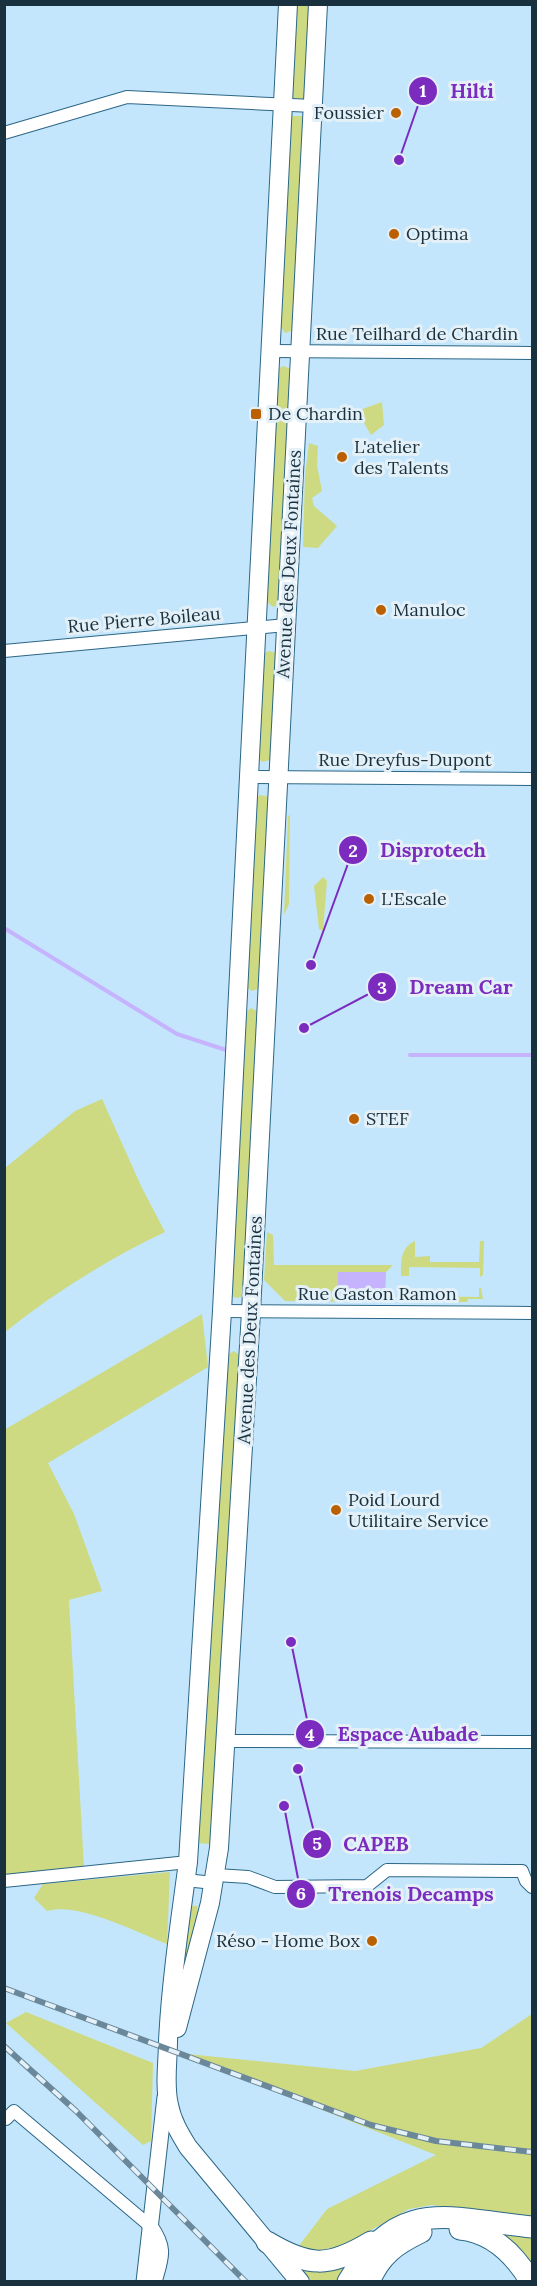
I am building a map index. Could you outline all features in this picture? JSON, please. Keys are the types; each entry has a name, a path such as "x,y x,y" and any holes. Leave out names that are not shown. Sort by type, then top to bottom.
{"highway":[{"path":"267,2242 287,2254 309,2261 334,2260 356,2251 398,2226 423,2218 447,2216 532,2227"},
{"path":"369,2282 383,2257 398,2243 422,2231 445,2228 466,2230 488,2237 507,2250 523,2268 531,2282"},
{"path":"348,2282 369,2250 387,2233"}],"main road":[{"name":"Avenue des Deux Fontaines","path":"167,2070 170,2007 186,1871 222,1311 288,4"},
{"name":"Avenue des Deux Fontaines","path":"167,2070 215,1879 251,1312 318,4"},
{"path":"167,2070 167,2093 171,2114 188,2147 300,2282"}],"street":[{"path":"4,133 128,97 313,106"},
{"path":"271,351 300,351"},
{"name":"Rue Teilhard de Chardin","path":"300,351 532,353"},
{"name":"Rue Pierre Boileau","path":"4,651 286,625"},
{"path":"250,777 278,777"},
{"name":"Rue Dreyfus-Dupont","path":"278,777 532,779"},
{"name":"Rue Gaston Ramon","path":"222,1311 532,1313"},
{"path":"225,1741 532,1742"},
{"path":"4,1881 186,1871 215,1879 248,1877 275,1887 367,1886 387,1870 522,1871 526,1881 532,1887"},
{"name":"Avenue des Deux Fontaines","path":"144,2282 167,2070"},
{"path":"6,2119 14,2111 150,2226"},
{"name":"Avenue des Deux Fontaines","path":"150,2226 162,2246 154,2282"}],"green space":[{"path":"294,5 312,5 305,99 291,98"},
{"path":"291,116 303,116 306,119 294,330 285,333 278,322"},
{"path":"283,366 291,369 281,603 273,607 266,601 278,369"},
{"path":"382,402 384,425 371,435 357,411"},
{"path":"309,443 318,446 317,465 322,491 312,498 314,506 337,526 318,548 303,547 305,476"},
{"path":"269,651 277,653 273,759 263,762 258,759 264,653"},
{"path":"260,795 270,799 261,988 252,991 246,987 256,798"},
{"path":"290,815 289,904 284,915 288,816"},
{"path":"323,877 327,881 323,931 319,929 314,886"},
{"path":"251,1008 259,1012 245,1296 236,1298 232,1296 244,1014"},
{"path":"102,1099 142,1188 165,1232 82,1278 5,1332 5,1168 75,1111"},
{"path":"267,1232 273,1235 274,1265 393,1265 386,1272 339,1272 385,1297 385,1289 391,1294 389,1302 285,1301 264,1280"},
{"path":"415,1241 415,1257 430,1256 430,1262 479,1262 480,1241 484,1241 483,1275 480,1277 480,1268 409,1267 409,1276 401,1276 404,1251"},
{"path":"402,1287 408,1287 409,1296 479,1297 479,1288 481,1288 483,1299 468,1299 467,1302 402,1302"},
{"path":"202,1314 208,1367 48,1463 74,1514 102,1591 69,1600 84,1868 4,1877 4,1430"},
{"path":"234,1351 241,1356 212,1844 195,1843 226,1356"},
{"path":"170,1872 167,1944 91,1914 60,1909 47,1911 34,1898 43,1884"},
{"path":"192,1906 197,1906 198,1913 184,1969 189,1910"},
{"path":"26,2012 153,2063 151,2141 143,2145 6,2023"},
{"path":"532,2014 532,2217 501,2217 432,2205 409,2209 344,2245 313,2252 298,2247 327,2209 436,2155 178,2053 355,2071 481,2048"},
{"path":"497,2233 532,2236 532,2272"},
{"path":"356,2258 342,2281 310,2281 297,2265"}],"shaded area":[{"path":"338,1272 386,1272 385,1297 338,1296"}],"waterway":[{"path":"4,928 177,1034 226,1050"},
{"path":"410,1055 532,1055"}],"railway":[{"path":"4,1988 371,2125 436,2141 532,2152"},
{"path":"4,2046 76,2111 246,2282"}],"place":[{"name":"Foussier","path":"396,113"},
{"name":"Hilti","path":"399,160"},
{"name":"Optima","path":"394,234"},
{"name":"De Chardin","path":"256,414"},
{"name":"L'atelier des Talents","path":"342,457"},
{"name":"Manuloc","path":"381,610"},
{"name":"L'Escale","path":"369,899"},
{"name":"Disprotech","path":"311,965"},
{"name":"Dream Car","path":"304,1028"},
{"name":"STEF","path":"354,1119"},
{"name":"Poid Lourd Utilitaire Service","path":"336,1510"},
{"name":"Espace Aubade","path":"291,1642"},
{"name":"CAPEB","path":"298,1769"},
{"name":"Trenois Decamps","path":"284,1806"},
{"name":"Réso - Home Box","path":"372,1941"}]}
